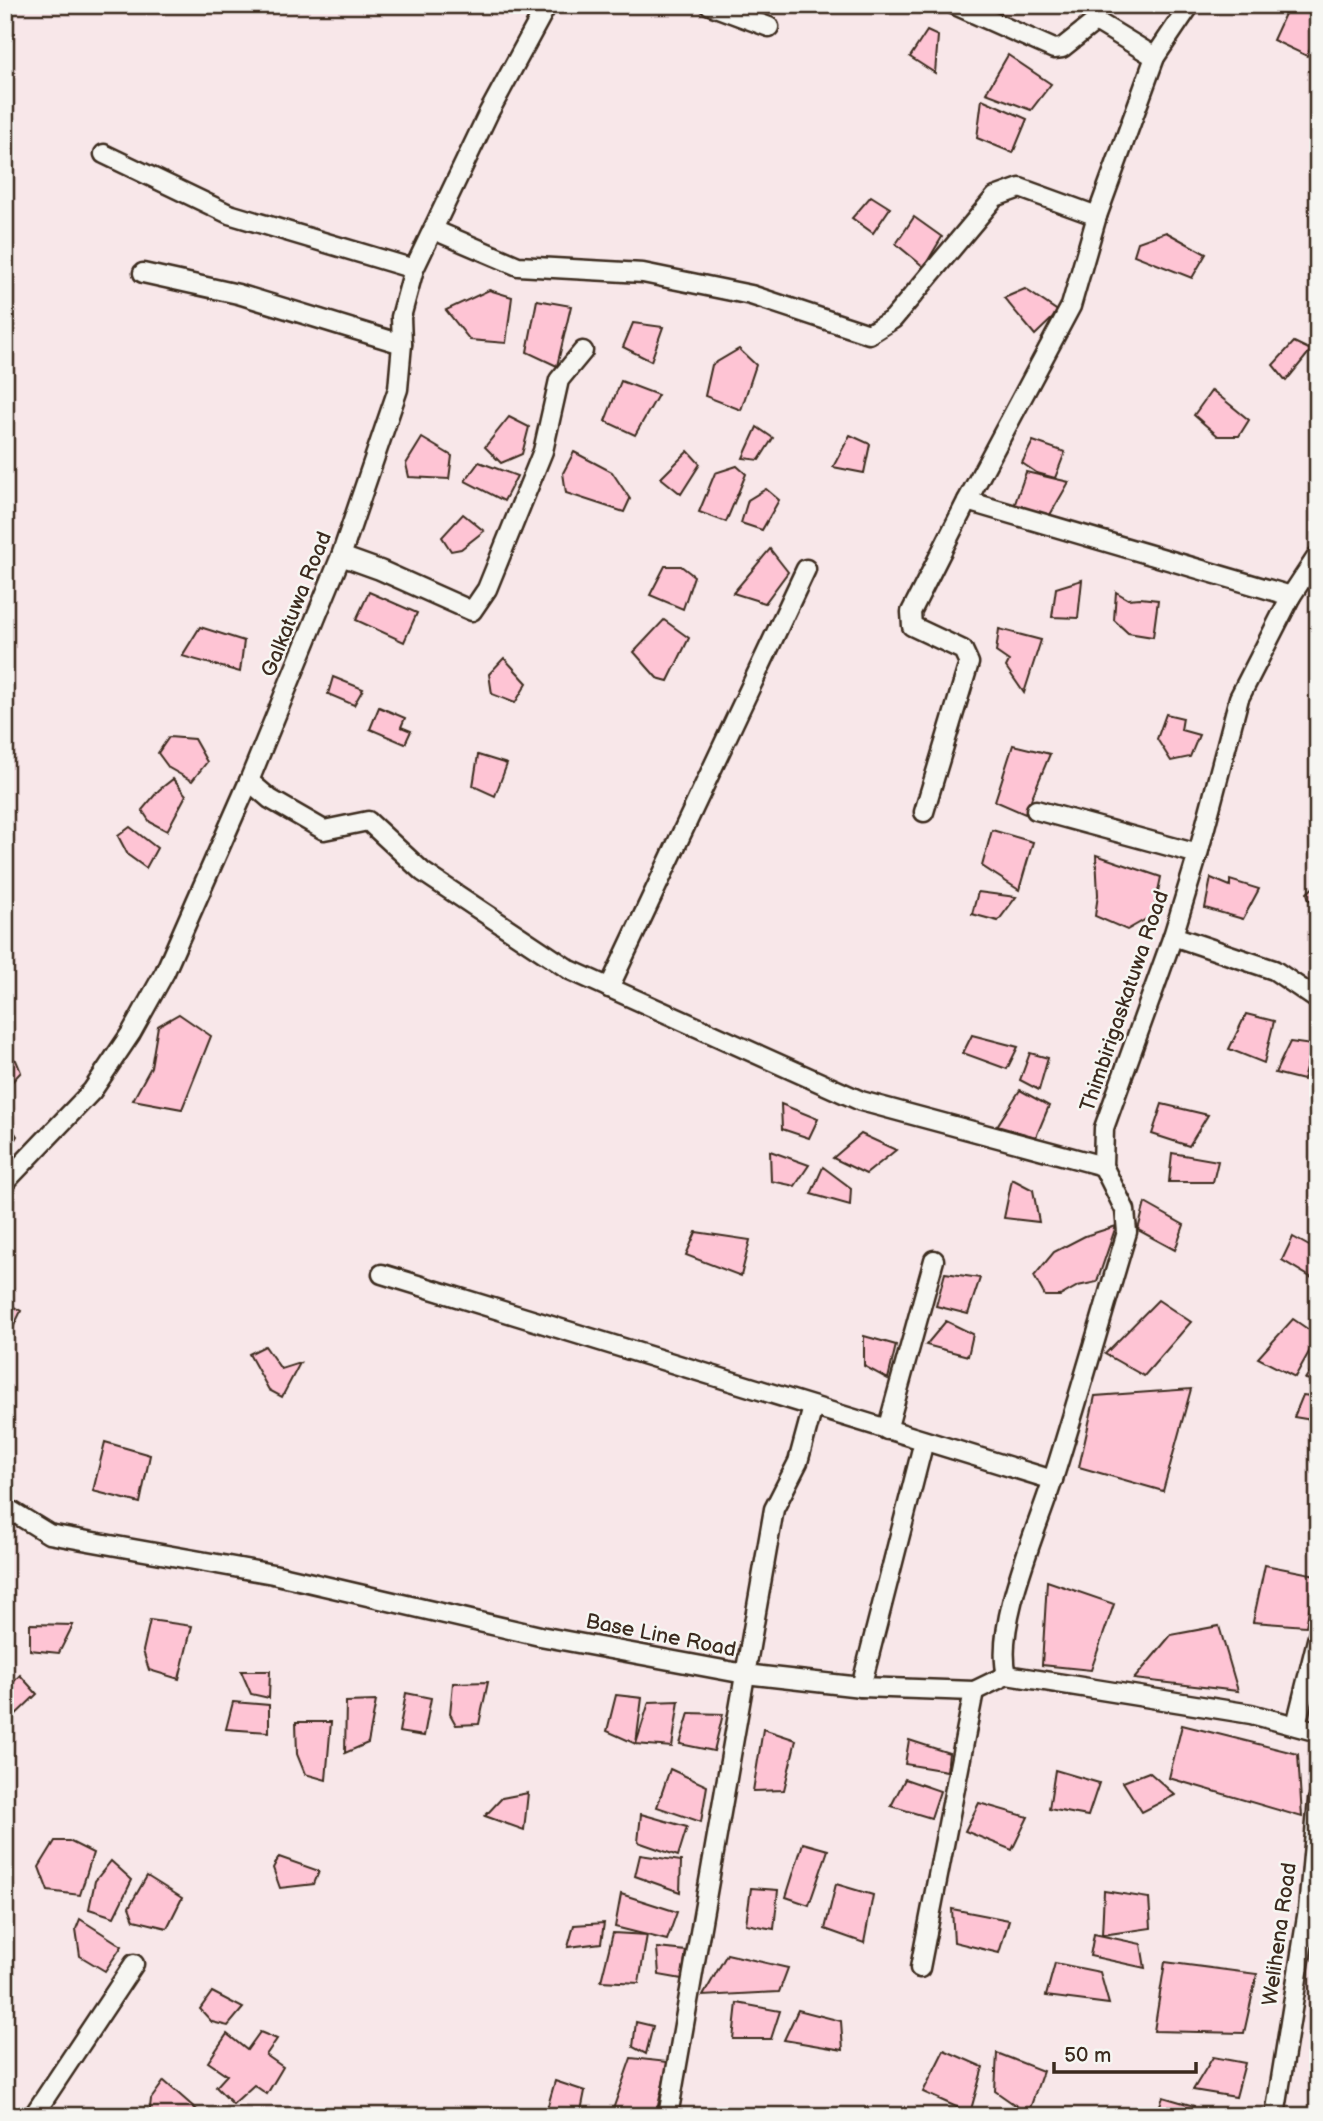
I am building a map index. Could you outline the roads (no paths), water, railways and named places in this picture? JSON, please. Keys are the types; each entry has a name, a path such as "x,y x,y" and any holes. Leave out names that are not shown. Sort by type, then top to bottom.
{"street":[{"name":"Galkatuwa Road","path":"5,1182 92,1091 131,1033 164,972 249,781 341,556 398,389 402,344 401,317 414,269 489,112 547,5"},
{"path":"710,5 769,27"},
{"path":"955,5 1054,49 1062,48 1096,21 1155,57"},
{"path":"924,811 969,663 962,650 912,626 911,612 1071,306 1097,216 1155,57 1191,5"},
{"path":"104,154 229,214 414,269"},
{"path":"434,230 518,266 643,273 751,295 869,334 893,319 995,197 1020,188 1097,216"},
{"path":"143,273 239,294 402,344"},
{"path":"341,556 380,570 472,611 487,589 543,451 559,380 583,351"},
{"path":"967,501 1291,596"},
{"name":"Thimbirigaskatuwa Road","path":"1007,1675 1003,1661 1011,1608 1053,1480 1127,1232 1125,1210 1103,1166 1104,1128 1173,936 1198,854 1239,698 1291,596 1318,555"},
{"path":"609,988 806,569"},
{"path":"249,781 270,799 324,830 368,821 423,872 570,970 609,988 861,1101 1103,1166"},
{"path":"1036,810 1198,854"},
{"path":"1173,936 1274,970 1318,1000"},
{"path":"887,1430 934,1260"},
{"path":"383,1274 1053,1480"},
{"path":"668,2116 774,1509 798,1462 813,1407"},
{"path":"861,1686 924,1441"},
{"name":"Base Line Road","path":"5,1507 49,1534 273,1574 540,1636 745,1674 861,1686 974,1691 1007,1675"},
{"path":"1296,1725 1318,1636"},
{"path":"1007,1675 1251,1714 1318,1732"},
{"path":"920,1968 974,1691"},
{"name":"Welihena Road","path":"1275,2116 1312,1921 1318,1803"},
{"path":"33,2116 134,1964"}]}
